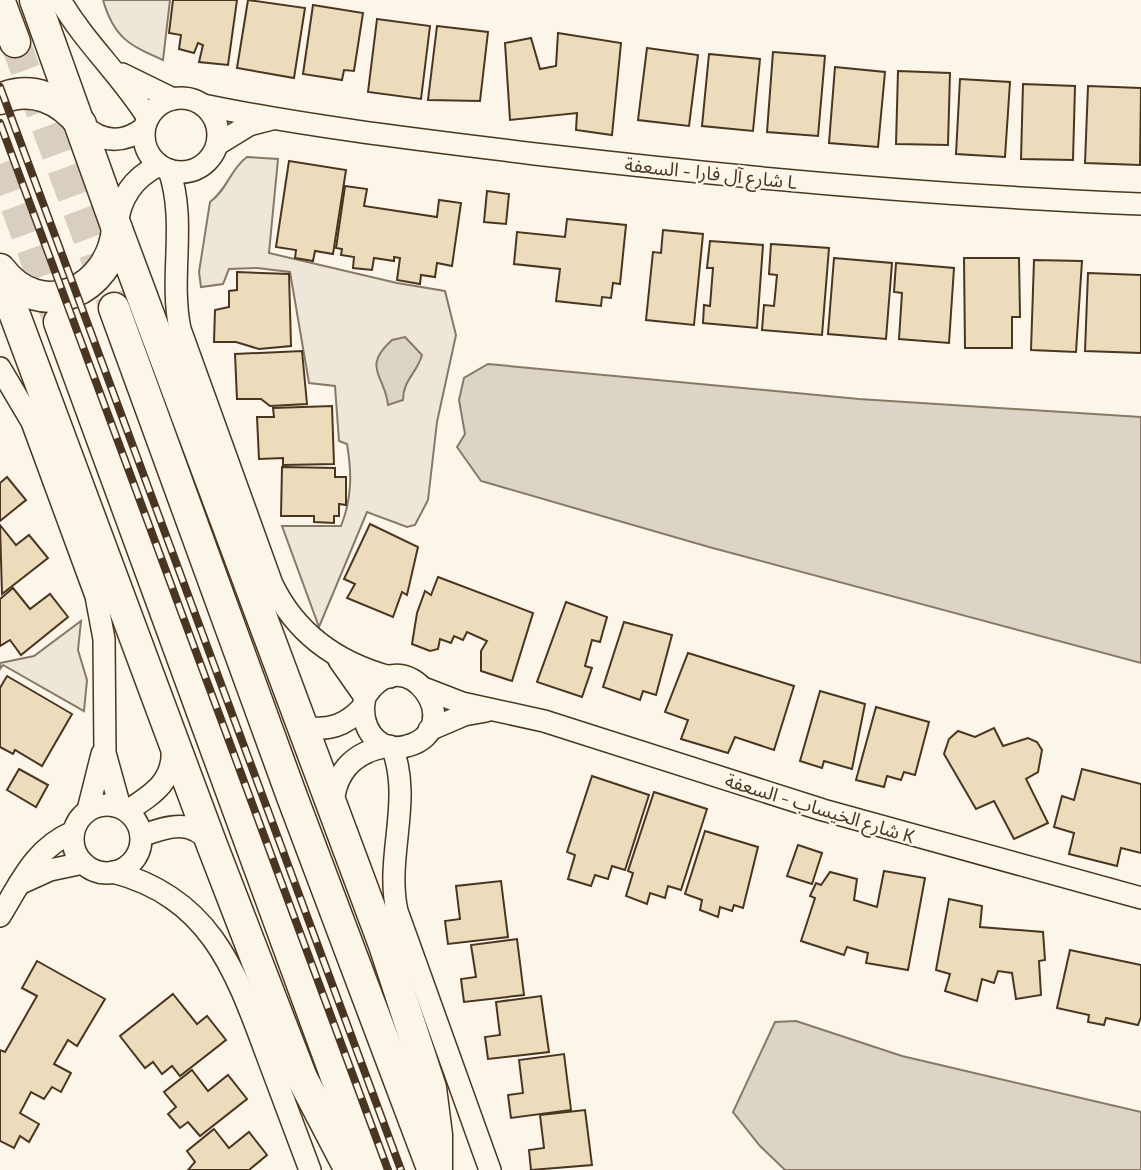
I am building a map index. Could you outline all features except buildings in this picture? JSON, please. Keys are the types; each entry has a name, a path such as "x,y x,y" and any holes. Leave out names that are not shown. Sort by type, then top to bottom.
{"street":[{"path":"35,0 82,124 117,229 333,805 425,1066 435,1111 435,1170"},
{"path":"60,0 80,32 111,67 146,123 147,149 164,168 176,196 176,310 196,374 280,600 302,629 334,654 361,668 390,677 410,678 426,689 434,709 401,799"},
{"path":"0,2 15,43"},
{"path":"111,67 173,99"},
{"path":"0,99 24,93 41,95 57,101 90,132 112,140 135,135 154,109 173,99 184,98 203,105 216,122 218,144 208,162 200,168 179,173 164,168 147,171 128,190 121,202 115,246 104,269 85,287 69,294 35,294 19,287 0,269"},
{"name":"شارع آل فارا - السعفة L","path":"203,105 485,148 660,168 930,192 1141,204"},
{"name":"شارع آل فارا - السعفة L","path":"218,144 249,125 284,118"},
{"path":"178,222 200,168"},
{"path":"0,275 212,845 302,1078 350,1170"},
{"path":"114,308 291,794 435,1170"},
{"path":"59,322 370,1170"},
{"path":"0,368 32,422 96,596 104,639 108,771 123,809 139,827 140,843 158,878 217,942 235,971 310,1170"},
{"path":"334,654 363,702 362,718 371,736 391,747 400,772 401,799 393,867 397,911 490,1170"},
{"path":"304,727 330,729 353,717 371,688 390,677"},
{"name":"شارع الخيساب - السعفة K","path":"426,689 463,702 544,721 823,810 1141,898"},
{"name":"شارع الخيساب - السعفة K","path":"427,733 464,715 501,710"},
{"path":"168,721 173,749 170,771 158,790 123,809 104,804 88,810 77,822 73,832 76,854 83,863 102,873 113,872 130,865 140,843 166,827 184,826 200,832 212,845"},
{"path":"333,805 334,792 344,769 364,752 410,746 427,733"},
{"path":"88,810 105,734"},
{"path":"0,916 35,858 59,838 73,832"},
{"path":"19,884 50,870 83,863"},
{"path":"113,872 149,884 181,904"}],"shaded area":[{"path":"103,0 170,0 163,60 124,39 112,23"},
{"path":"247,157 278,159 269,253 397,283 445,291 456,335 437,422 428,500 415,525 407,527 367,512 319,627 282,526 341,526 349,496 350,466 347,444 339,441 335,386 309,383 290,272 257,268 229,269 223,284 201,287 199,272 210,202"},
{"path":"405,337 422,355 405,387 403,400 388,405 376,365 383,350 392,340"},
{"path":"488,364 859,399 1141,417 1141,663 709,547 481,481 457,447 465,434 459,400 464,378"},
{"path":"81,621 78,650 87,680 84,711 3,665 0,669 0,663 34,656"},
{"path":"796,1021 902,1056 1141,1112 1141,1170 785,1170 760,1146 733,1112 775,1022"}],"tunnel":[{"path":"15,42 114,308"},
{"path":"0,164 57,318"}],"railway":[{"path":"0,87 401,1170"},
{"path":"0,123 388,1170"}]}
